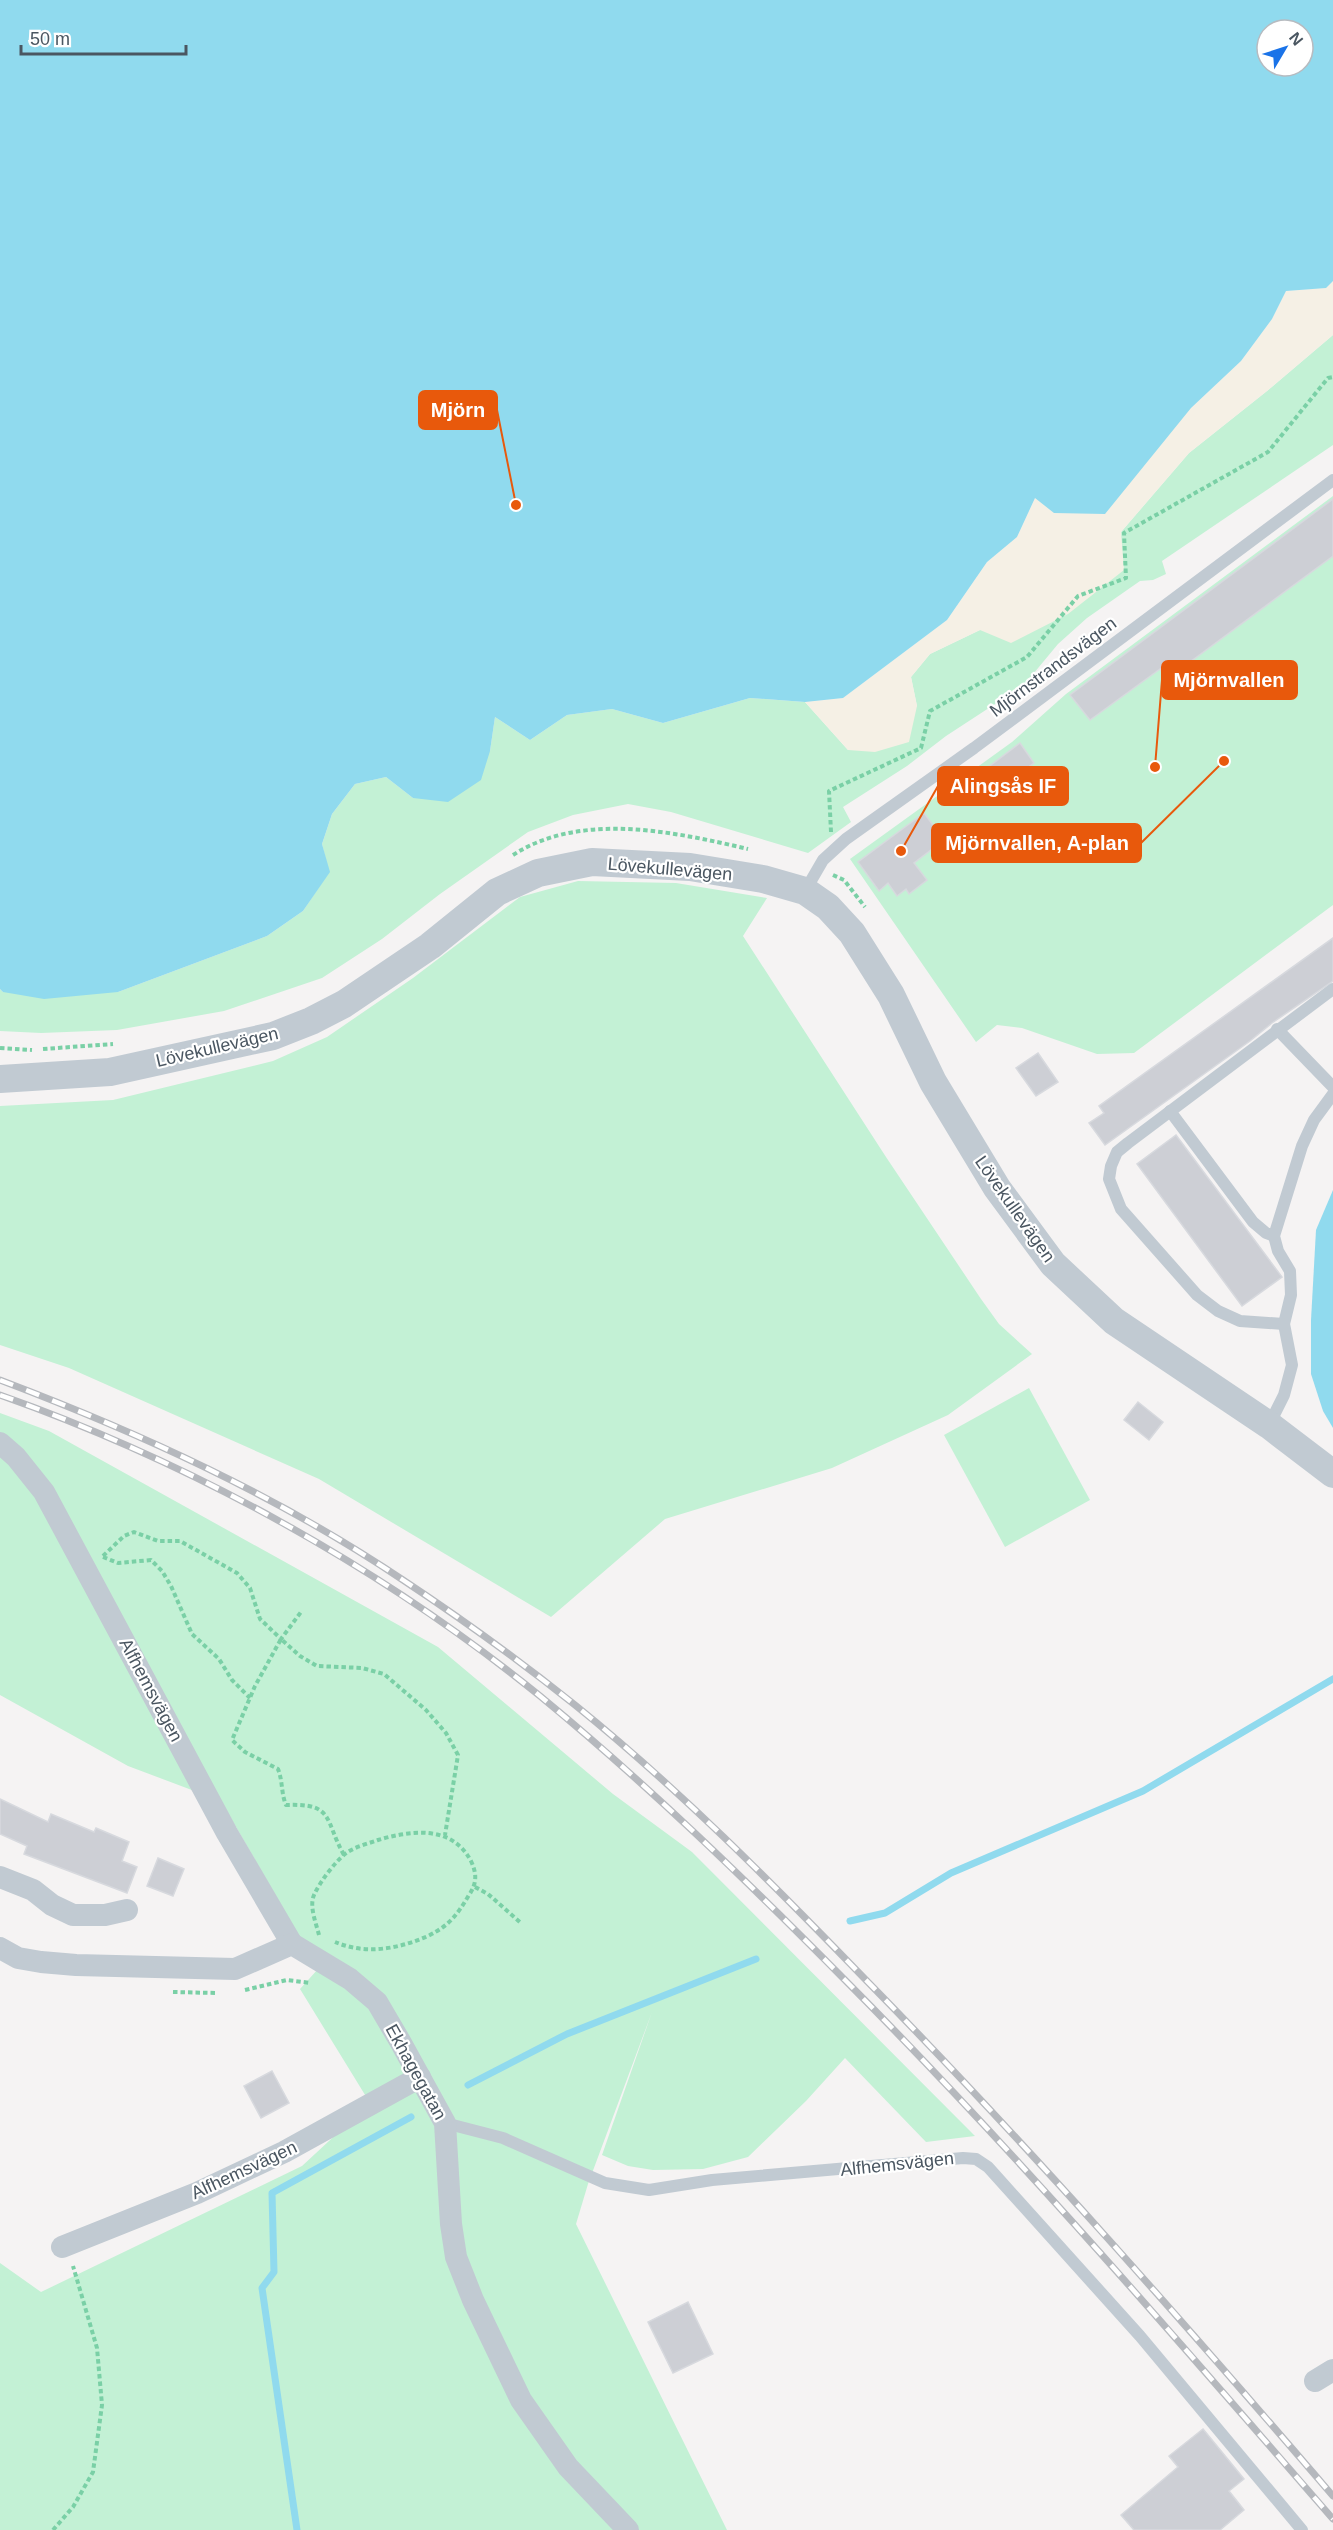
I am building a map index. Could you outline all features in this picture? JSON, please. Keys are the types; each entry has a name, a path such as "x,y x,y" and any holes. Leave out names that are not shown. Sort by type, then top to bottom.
{"street":[{"name":"Lövekullevägen","path":"0,1079 110,1072 273,1036 311,1021 344,1004 430,946 497,892 538,873 592,862 690,867 763,879 811,880 828,907 852,933 875,967 939,1092 997,1188 1053,1264 1114,1321 1269,1425 1333,1474"},
{"name":"Alfhemsvägen","path":"0,1443 16,1457 44,1492 92,1560 114,1619 228,1833 292,1944"},
{"path":"0,1877 33,1890 52,1905 73,1915 105,1915 126,1910"},
{"path":"0,1948 18,1958 41,1962 235,1969 292,1944"},
{"name":"Ekhagegatan","path":"292,1944 350,1979 377,2002 445,2123 451,2224 456,2257 473,2300 521,2400 568,2468 628,2530"},
{"name":"Alfhemsvägen","path":"62,2247 197,2193 284,2152 420,2077"}],"lane":[{"name":"Mjörnstrandsvägen","path":"811,880 832,850 974,748 1333,480"},
{"path":"1284,1323 1240,1321 1218,1311 1197,1295 1121,1209 1109,1179 1117,1152 1277,1029 1333,989"},
{"path":"1277,1029 1333,1087"},
{"path":"1269,1425 1284,1395 1292,1365 1284,1323 1291,1295 1290,1271 1278,1251 1274,1236 1302,1146 1314,1120 1333,1094"},
{"path":"1170,1111 1253,1222 1266,1233 1274,1236"},
{"name":"Alfhemsvägen","path":"445,2123 503,2138 605,2183 649,2190 712,2180 795,2175 963,2158 976,2159 988,2167 1140,2336 1302,2530"}],"path":[{"path":"867,909 844,880 832,850 829,791 921,748 930,711 1027,657 1078,596 1126,578 1124,533 1268,452 1328,378 1333,377"},
{"path":"811,880 844,880"},
{"path":"92,1560 124,1536 134,1532 158,1541 180,1541 237,1573 250,1588 260,1619 300,1656 317,1665 362,1668 384,1674 426,1710 446,1733 458,1755 445,1835"},
{"path":"92,1560 118,1563 151,1560 162,1571 171,1586 192,1634 219,1659 232,1680 250,1698"},
{"path":"301,1612 269,1656 232,1740 245,1752 278,1769 286,1805 318,1806 326,1813 344,1855"},
{"path":"292,1944 319,1935 365,1950 389,1949 410,1944 433,1933 458,1916 475,1887 476,1870 465,1850 445,1835 424,1831 396,1835 363,1845 344,1855 314,1896 314,1912 319,1935"},
{"path":"475,1887 488,1894 521,1923"},
{"path":"237,1991 256,1989 287,1980 323,1984"},
{"path":"168,1991 219,1993"},
{"path":"53,2530 73,2507 93,2472 102,2405 97,2348 76,2270 62,2247"}],"green space":[{"path":"1333,335 1333,445 1162,561 1166,574 1153,580 1140,581 1087,618 1058,644 1024,685 843,807 851,822 808,853 671,812 628,804 573,815 528,832 440,894 382,939 322,978 224,1011 117,1030 41,1033 0,1031 0,989 3,992 118,992 267,936 303,911 329,872 322,844 332,814 355,784 386,777 413,798 490,751 495,717 530,740 567,715 612,709 663,723 750,698 805,702 848,750 917,706 911,677 930,654 980,630 1121,532 1189,453"},
{"path":"1333,496 1333,905 1134,1053 1097,1054 1022,1028 997,1025 976,1042 850,859 1012,742 1066,694"},
{"path":"578,881 676,883 767,898 743,936 981,1299 999,1324 1032,1354 948,1415 832,1468 665,1519 551,1617 319,1479 69,1368 0,1345 0,1106 113,1100 273,1061 327,1037 413,978 520,897"},
{"path":"1029,1388 1090,1500 1005,1547 944,1435"},
{"path":"0,1413 49,1431 438,1647 613,1794 692,1852 975,2136 926,2142 845,2058 806,2101 748,2157 703,2169 653,2170 628,2166 602,2155 652,2012 588,2184 576,2224 727,2530 0,2530 0,2263 41,2292 302,2166 370,2103 300,1989 318,1969 221,1801 128,1766 0,1695"}],"sand":[{"path":"1333,281 1333,335 1189,453 1121,532 1124,570 1068,614 1011,643 980,630 930,654 911,677 917,706 909,742 875,752 848,750 805,702 843,698 947,620 987,562 1017,537 1035,498 1191,408 1241,361 1272,319 1286,291 1326,288"}],"water":[{"path":"0,0 1333,0 1333,281 1326,288 1286,291 1272,319 1241,361 1191,408 1105,514 1054,513 1035,498 1017,537 987,562 947,620 843,698 805,702 750,698 663,723 612,709 567,715 530,740 495,717 490,751 481,780 448,802 413,798 386,777 355,784 332,814 322,844 330,872 303,911 267,936 118,992 44,999 3,992 0,989"},
{"path":"1333,1190 1333,1428 1323,1411 1311,1374 1311,1320 1316,1230"}],"building":[{"path":"1333,499 1333,556 1167,679 1160,669 1090,720 1070,695"},
{"path":"1020,743 1034,763 1001,787 987,768"},
{"path":"924,813 944,840 914,863 927,880 909,894 906,889 897,896 888,883 879,891 858,862"},
{"path":"1333,938 1333,981 1105,1145 1089,1123 1104,1113 1099,1106"},
{"path":"1038,1053 1058,1082 1036,1096 1016,1068"},
{"path":"1176,1135 1282,1277 1242,1306 1137,1164"},
{"path":"1138,1402 1163,1422 1149,1440 1124,1420"},
{"path":"0,1799 48,1822 51,1814 94,1832 96,1828 129,1842 122,1861 137,1867 127,1893 24,1854 27,1846 0,1834"},
{"path":"158,1858 184,1869 173,1896 147,1886"},
{"path":"272,2071 289,2103 261,2118 244,2086"},
{"path":"688,2302 713,2354 673,2373 648,2322"},
{"path":"1203,2429 1244,2479 1229,2491 1244,2510 1220,2530 1134,2530 1121,2515 1178,2467 1169,2456"}],"waterway":[{"path":"850,1921 885,1913 951,1873 1143,1791 1333,1679"},
{"path":"468,2085 567,2034 756,1959"},
{"path":"297,2530 262,2288 274,2272 272,2193 411,2117"}],"railway":[{"path":"0,1380 156,1444 207,1468 356,1549 512,1656 613,1737 651,1769 759,1872 985,2104 1103,2233 1333,2496"},
{"path":"0,1395 72,1422 143,1453 214,1486 283,1523 350,1562 416,1605 479,1649 540,1696 658,1799 734,1870 909,2045 1094,2245 1333,2519"}],"place":[{"name":"Mjörn","path":"516,505"},
{"name":"Mjörnvallen, A-plan","path":"1224,761"},
{"name":"Mjörnvallen","path":"1155,767"},
{"name":"Alingsås IF","path":"901,851"}]}
